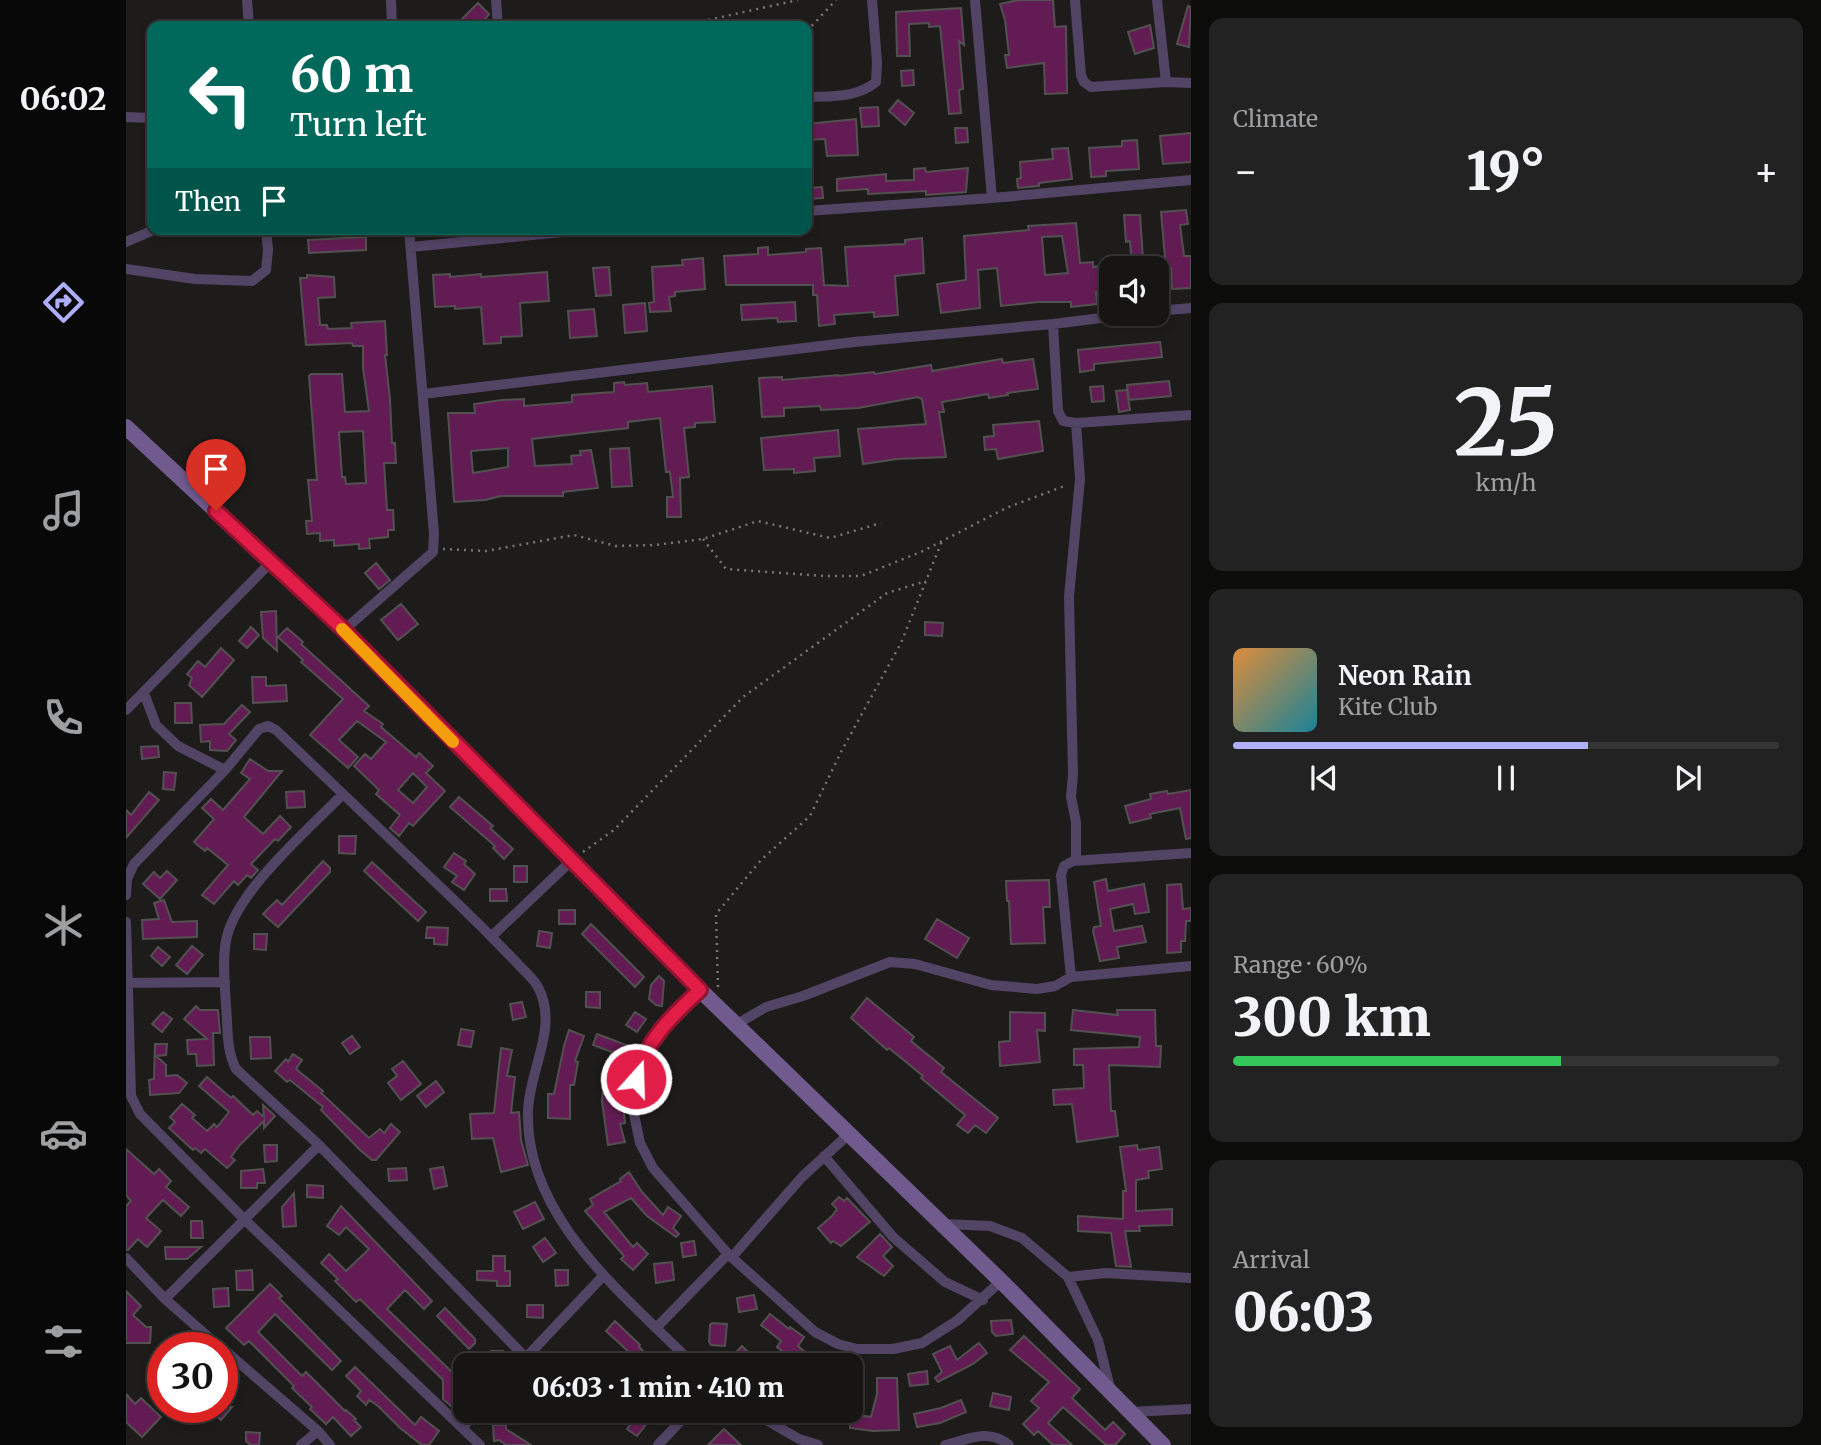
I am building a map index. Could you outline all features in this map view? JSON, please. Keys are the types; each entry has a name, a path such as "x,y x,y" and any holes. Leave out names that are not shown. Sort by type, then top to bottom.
{"street":[{"path":"247,0 249,21"},
{"path":"391,0 392,21"},
{"path":"496,0 498,21"},
{"path":"812,97 855,93 866,90 876,82 872,0"},
{"path":"975,0 992,198"},
{"path":"1075,0 1081,75 1084,82 1091,87 1191,83"},
{"path":"1157,0 1166,82"},
{"path":"126,117 147,118"},
{"path":"812,211 1191,180"},
{"path":"126,243 147,233"},
{"path":"126,269 195,279 252,281 266,270 267,235"},
{"path":"344,630 433,552 410,235"},
{"path":"411,247 532,235"},
{"path":"1169,310 1191,308"},
{"path":"423,394 854,342 1099,318"},
{"path":"1053,324 1058,411 1063,421 1076,423 1191,415"},
{"path":"1076,423 1080,480 1069,597 1073,774 1071,797 1076,822 1076,860"},
{"path":"126,427 344,630 700,990 1001,1280 1163,1445"},
{"path":"126,710 271,562"},
{"path":"144,693 156,725 178,746 225,770"},
{"path":"126,895 128,878 134,864 225,770 259,729 268,726 276,730 492,936 537,985 547,1009 546,1029 532,1077 528,1111 531,1146 538,1175 550,1203 603,1276 682,1353"},
{"path":"343,794 254,887 234,917 226,940 225,982 230,1057 236,1069 319,1144 515,1353"},
{"path":"1071,978 1061,875 1064,866 1076,860 1191,853"},
{"path":"492,936 571,861"},
{"path":"126,922 131,1096 140,1114 245,1220 480,1445"},
{"path":"737,1024 766,1007 803,996 890,962 915,964 991,985 1037,989 1055,986 1071,978 1191,966"},
{"path":"128,982 225,982"},
{"path":"700,990 651,1041 640,1065 633,1094 634,1114 640,1143 653,1168 730,1256 815,1332 838,1344 857,1349 893,1349 922,1343 958,1321 1001,1280"},
{"path":"657,1327 730,1256 824,1156 849,1134"},
{"path":"165,1299 319,1144"},
{"path":"824,1156 893,1237 946,1282 982,1300"},
{"path":"943,1224 990,1226 1022,1238 1068,1277 1098,1340 1112,1395"},
{"path":"126,1258 165,1299 203,1332"},
{"path":"1068,1277 1106,1273 1191,1278"},
{"path":"530,1353 603,1276"},
{"path":"238,1362 318,1431 330,1445"},
{"path":"1131,1412 1191,1409"},
{"path":"463,1427 467,1423"},
{"path":"658,1445 679,1423"},
{"path":"771,1423 799,1439 818,1445"},
{"path":"301,1445 318,1431"},
{"path":"945,1445 985,1434 997,1436 1009,1445"}],"path":[{"path":"704,21 798,0"},
{"path":"812,26 836,0"},
{"path":"703,539 726,569 861,576 943,541 1006,508 1080,480"},
{"path":"433,548 486,551 574,535 617,546 703,539 758,522 830,538 881,523"},
{"path":"718,1006 716,915 761,860 810,816 842,750 901,643 943,541"},
{"path":"571,861 614,830 743,697 887,593 926,581"}],"building":[{"path":"1018,0 1053,0 1055,27 1066,26 1067,93 1045,94 1044,63 1007,68 1005,55 1009,55 1005,20 1000,4"},
{"path":"478,3 489,14 484,21 460,21"},
{"path":"1188,6 1191,7 1189,47 1177,44"},
{"path":"961,8 964,45 959,41 963,89 959,90 961,113 949,114 940,26 929,27 929,23 909,24 910,56 897,56 896,12"},
{"path":"1150,25 1154,48 1135,54 1128,32"},
{"path":"913,70 914,85 902,86 901,71"},
{"path":"898,100 914,113 905,125 889,111"},
{"path":"878,107 879,126 862,127 860,108"},
{"path":"856,119 858,155 827,156 825,139 812,140 812,123"},
{"path":"955,128 967,128 968,142 956,143"},
{"path":"1191,133 1191,162 1163,164 1160,136"},
{"path":"1137,140 1139,169 1106,171 1106,176 1091,177 1089,148 1122,146 1122,141"},
{"path":"1068,148 1072,179 1018,188 1017,179 1021,178 1020,162 1053,159 1052,149"},
{"path":"925,168 926,172 968,168 966,192 926,195 926,191 868,194 868,189 837,191 837,179 886,174 886,181 914,180 914,169"},
{"path":"822,187 823,198 812,199 812,188"},
{"path":"1186,210 1188,224 1180,225 1184,256 1191,256 1191,288 1172,289 1169,256 1165,256 1161,212"},
{"path":"1124,215 1140,215 1143,256 1131,256 1130,241 1126,242"},
{"path":"1076,223 1080,263 1093,262 1093,267 1099,266 1097,304 1071,307 1071,302 1038,302 1001,306 997,268 978,270 980,308 941,313 937,284 966,280 964,236 1029,230 1028,226","holes":["1062,236 1068,273 1045,275 1042,237"]},
{"path":"366,237 366,250 309,253 308,240"},
{"path":"922,238 924,273 895,276 898,315 874,317 874,312 834,315 835,324 819,326 817,295 813,295 813,285 726,285 724,256 758,254 758,248 768,247 768,255 821,248 824,285 848,286 845,247 905,244 905,240"},
{"path":"703,258 705,289 675,292 675,296 669,297 671,311 650,312 649,303 654,302 652,267 683,265 682,260"},
{"path":"609,267 611,295 596,296 593,268"},
{"path":"547,272 549,301 520,303 522,336 501,337 501,343 484,344 481,307 435,307 433,275 450,274 450,277 481,274 481,277"},
{"path":"307,275 334,277 335,297 318,298 320,325 327,325 328,329 352,328 351,323 385,321 385,355 396,463 384,463 387,510 393,510 394,530 388,530 388,537 369,539 370,548 359,549 359,544 334,546 334,540 320,541 320,533 307,534 306,521 312,521 308,480 317,480 309,376 342,374 345,412 369,411 363,346 353,346 352,343 306,345 300,278 307,278","holes":["363,431 366,483 346,484 345,477 342,477 339,432"]},
{"path":"795,302 796,321 778,322 777,318 742,320 741,305"},
{"path":"645,303 647,331 625,333 623,305"},
{"path":"594,309 597,336 570,338 568,311"},
{"path":"1160,342 1162,357 1094,364 1094,370 1080,372 1078,350"},
{"path":"1002,359 1003,363 1033,359 1038,389 989,398 988,394 942,402 944,412 939,412 946,457 897,459 863,464 858,429 926,424 922,399 918,397 858,408 784,408 784,416 762,417 759,378 782,377 782,380 875,374 931,365 932,371"},
{"path":"1169,381 1171,396 1129,400 1127,385"},
{"path":"614,383 647,383 648,392 712,386 715,422 695,423 695,427 684,428 689,477 680,478 681,517 667,517 667,497 673,497 670,472 666,472 660,418 628,422 628,428 532,439 535,466 572,464 571,456 581,455 580,451 591,450 598,488 563,492 563,496 501,496 454,502 448,413 475,413 474,404 502,400 524,399 524,406 572,402 572,395 614,392","holes":["508,448 508,467 473,473 471,451"]},
{"path":"1103,386 1104,401 1092,402 1090,387"},
{"path":"1127,390 1130,410 1119,412 1116,391"},
{"path":"1039,421 1043,451 998,459 996,449 985,450 984,437 994,436 993,425"},
{"path":"838,430 840,456 814,458 815,471 794,473 794,469 764,470 761,438"},
{"path":"629,448 632,486 612,487 610,449"},
{"path":"376,563 390,580 379,589 365,573"},
{"path":"401,604 418,624 398,640 381,620"},
{"path":"276,611 277,651 263,638 261,612"},
{"path":"925,622 943,623 942,636 925,635"},
{"path":"251,627 259,635 247,648 239,641"},
{"path":"287,628 369,706 364,711 383,724 381,727 416,757 419,753 433,766 426,773 445,791 413,826 409,823 399,836 390,828 400,815 376,794 379,790 354,766 365,754 371,759 386,742 357,721 339,740 358,757 348,768 310,735 343,699 301,662 303,660 278,637","holes":["413,773 427,787 413,803 398,790"]},
{"path":"221,648 234,660 202,697 189,685 192,678 187,674 198,661 205,667"},
{"path":"252,677 266,677 266,686 286,685 287,701 253,703"},
{"path":"175,703 191,703 192,723 175,723"},
{"path":"242,705 250,712 229,734 236,740 227,751 210,750 210,741 201,742 200,725 224,724"},
{"path":"158,746 159,757 142,759 141,747"},
{"path":"250,759 268,771 282,771 244,817 263,834 280,816 291,827 251,864 258,870 251,878 247,875 238,885 234,881 214,904 202,895 228,865 207,848 205,851 194,842 214,819 202,808 211,799 223,810 250,779 241,773"},
{"path":"164,772 176,773 174,790 163,789"},
{"path":"1191,790 1191,838 1186,839 1180,808 1150,814 1151,818 1130,823 1125,806 1151,799 1150,794"},
{"path":"304,791 305,807 287,808 286,792"},
{"path":"149,792 159,800 126,838 126,810 131,815"},
{"path":"459,797 493,826 490,828 513,849 504,859 493,848 495,846 450,807"},
{"path":"339,836 356,836 355,854 339,853"},
{"path":"454,853 466,861 464,864 475,874 464,890 452,882 457,876 444,867"},
{"path":"323,861 330,868 330,872 278,927 263,914 277,900 282,905"},
{"path":"372,862 426,912 418,921 364,871"},
{"path":"514,866 527,866 527,882 514,882"},
{"path":"167,871 177,880 160,899 143,884 154,872 160,878"},
{"path":"1106,879 1108,891 1144,884 1149,912 1135,914 1133,904 1110,909 1114,931 1142,926 1146,942 1117,947 1119,958 1100,961 1093,931 1094,927 1101,926 1094,882"},
{"path":"1049,880 1050,907 1043,907 1045,943 1011,944 1006,881"},
{"path":"1181,884 1183,909 1191,908 1191,921 1186,921 1185,941 1181,941 1181,952 1167,953 1167,885"},
{"path":"490,889 506,889 507,901 490,901"},
{"path":"164,900 172,922 197,921 197,937 143,939 142,920 159,919 154,903"},
{"path":"559,910 575,910 575,924 559,924"},
{"path":"937,919 969,938 957,958 925,939"},
{"path":"591,924 644,977 635,987 582,934"},
{"path":"427,927 448,928 447,945 434,944 434,938 426,938"},
{"path":"539,931 552,933 550,948 537,946"},
{"path":"254,934 267,934 266,950 254,949"},
{"path":"192,946 203,955 187,974 176,965"},
{"path":"158,947 170,957 162,966 151,956"},
{"path":"659,976 664,981 662,1006 649,999 651,985"},
{"path":"586,992 600,992 600,1008 586,1007"},
{"path":"867,998 914,1037 911,1041 944,1068 941,1072 998,1118 986,1133 975,1125 968,1133 957,1125 965,1115 921,1078 923,1076 889,1048 887,1050 851,1018"},
{"path":"522,1002 526,1017 513,1020 510,1004"},
{"path":"196,1006 200,1010 218,1010 220,1033 213,1033 214,1065 197,1066 196,1054 188,1054 187,1040 207,1039 184,1019"},
{"path":"1073,1010 1118,1015 1117,1010 1155,1010 1156,1046 1161,1046 1160,1067 1109,1065 1111,1111 1115,1111 1118,1136 1077,1142 1072,1104 1054,1105 1053,1090 1084,1088 1083,1065 1074,1065 1074,1049 1139,1047 1140,1037 1071,1030"},
{"path":"163,1012 172,1019 162,1032 152,1024"},
{"path":"635,1012 646,1019 637,1032 626,1025"},
{"path":"1010,1012 1045,1013 1045,1031 1037,1030 1040,1062 1000,1066 999,1042 1010,1041"},
{"path":"461,1029 474,1031 471,1047 458,1045"},
{"path":"569,1030 584,1036 575,1061 578,1062 574,1085 570,1085 570,1119 548,1118 548,1094 554,1094"},
{"path":"597,1034 629,1046 622,1061 610,1056 612,1052 593,1045"},
{"path":"352,1036 360,1047 350,1054 342,1043"},
{"path":"250,1037 270,1037 271,1058 251,1059"},
{"path":"155,1044 167,1044 166,1055 156,1056 166,1065 166,1076 177,1075 187,1083 179,1093 150,1095 149,1080 154,1079"},
{"path":"501,1048 512,1050 507,1076 515,1077 511,1113 519,1112 521,1140 528,1165 501,1172 493,1138 472,1139 470,1114 494,1113"},
{"path":"293,1054 302,1060 296,1069 323,1091 321,1093 369,1138 380,1129 384,1133 391,1124 400,1132 376,1160 372,1160 360,1150 321,1110 323,1107 275,1071 286,1059 288,1062"},
{"path":"403,1061 421,1084 401,1100 388,1083 397,1076 392,1069"},
{"path":"207,1077 253,1115 257,1111 264,1117 263,1105 275,1116 264,1128 264,1121 239,1146 231,1157 235,1160 227,1168 205,1149 201,1153 195,1148 193,1150 169,1128 175,1122 170,1117 182,1104 195,1115 192,1118 207,1131 214,1124 217,1127 229,1112 199,1086"},
{"path":"604,1079 617,1080 615,1104 623,1103 625,1123 620,1124 625,1142 608,1145 602,1101"},
{"path":"436,1081 444,1092 426,1107 417,1096"},
{"path":"264,1145 277,1145 277,1161 265,1162"},
{"path":"1137,1145 1138,1150 1159,1147 1162,1169 1148,1171 1149,1178 1136,1180 1136,1211 1172,1209 1172,1225 1139,1226 1140,1231 1125,1231 1131,1267 1116,1266 1111,1233 1078,1231 1078,1216 1123,1219 1123,1191 1126,1191 1120,1147"},
{"path":"126,1149 154,1174 159,1169 171,1181 166,1187 189,1207 181,1216 163,1200 146,1218 161,1231 147,1247 138,1239 128,1250 126,1206 131,1201 126,1195"},
{"path":"443,1167 447,1186 434,1189 430,1169"},
{"path":"406,1168 407,1180 389,1181 388,1169"},
{"path":"263,1169 265,1183 257,1183 257,1188 241,1188 241,1171"},
{"path":"629,1172 642,1192 663,1215 668,1207 681,1216 673,1228 679,1234 676,1237 647,1216 631,1198 604,1212 633,1247 637,1243 648,1254 633,1270 621,1259 624,1256 585,1211 593,1205 590,1199 621,1181"},
{"path":"307,1185 323,1186 323,1198 307,1197"},
{"path":"294,1193 296,1226 283,1227 282,1207"},
{"path":"839,1197 844,1201 847,1198 870,1222 841,1246 833,1241 831,1243 818,1228 837,1209 832,1204"},
{"path":"535,1202 544,1219 523,1229 514,1212"},
{"path":"341,1206 432,1301 424,1309 405,1290 387,1309 453,1373 453,1406 443,1399 443,1380 360,1299 356,1302 321,1263 329,1254 346,1271 369,1249 346,1227 339,1235 327,1226"},
{"path":"191,1221 202,1221 203,1238 191,1238"},
{"path":"880,1234 892,1247 883,1256 893,1266 884,1276 857,1257"},
{"path":"545,1238 556,1253 543,1262 533,1247"},
{"path":"694,1241 696,1255 683,1257 681,1243"},
{"path":"165,1247 201,1247 187,1259 166,1259"},
{"path":"493,1256 505,1256 505,1271 510,1271 510,1286 497,1286 497,1281 477,1280 477,1271 493,1271"},
{"path":"672,1262 674,1280 656,1283 654,1264"},
{"path":"252,1270 253,1290 237,1290 236,1271"},
{"path":"555,1270 568,1270 568,1285 556,1286"},
{"path":"270,1284 282,1296 279,1298 341,1361 332,1370 275,1314 258,1332 302,1376 306,1372 356,1419 354,1420 361,1427 351,1436 333,1417 326,1424 292,1388 294,1386 249,1341 244,1345 238,1339 238,1332 230,1332 226,1328"},
{"path":"228,1288 229,1306 214,1307 213,1289"},
{"path":"126,1291 141,1306 133,1315 146,1327 151,1327 151,1332 147,1332 147,1343 126,1343"},
{"path":"754,1295 757,1309 739,1312 737,1298"},
{"path":"527,1305 543,1305 543,1318 527,1317"},
{"path":"445,1308 475,1339 469,1349 437,1316"},
{"path":"770,1314 804,1337 798,1346 806,1353 784,1353 777,1347 781,1341 761,1325"},
{"path":"1011,1320 1013,1334 996,1336 992,1332 991,1321"},
{"path":"615,1321 645,1353 630,1353 606,1331"},
{"path":"712,1323 727,1324 725,1346 711,1345 709,1342"},
{"path":"1024,1336 1080,1389 1072,1398 1105,1430 1113,1422 1125,1434 1115,1445 1106,1445 1063,1407 1048,1423 1072,1445 1053,1445 1038,1431 1034,1435 1023,1424 1039,1408 1031,1401 1049,1382 1010,1350"},
{"path":"979,1343 987,1353 973,1364 938,1382 935,1378 942,1372 933,1354 950,1346 957,1360"},
{"path":"742,1346 749,1353 735,1353"},
{"path":"355,1367 415,1425 421,1417 439,1431 429,1445 422,1445 378,1406 369,1400 366,1405 357,1396 361,1391 346,1376"},
{"path":"927,1371 928,1384 910,1386 908,1374"},
{"path":"877,1378 897,1378 899,1430 850,1428 851,1423 863,1423 863,1416 871,1417 877,1394"},
{"path":"993,1393 1011,1397 1009,1410 990,1406"},
{"path":"126,1394 135,1404 141,1398 147,1404 147,1423 155,1423 142,1437 126,1422"},
{"path":"961,1400 966,1412 940,1423 917,1427 914,1414"},
{"path":"631,1423 641,1423 645,1426 637,1436 627,1429"},
{"path":"493,1425 506,1425 506,1429 531,1445 506,1445 499,1440 494,1441"},
{"path":"724,1429 741,1445 708,1445"},
{"path":"246,1432 260,1433 259,1445 251,1445 246,1441"}],"slow traffic":[{"path":"342,629 453,742"}],"route":[{"path":"216,511 344,630 700,990 651,1041 636,1079"}]}
